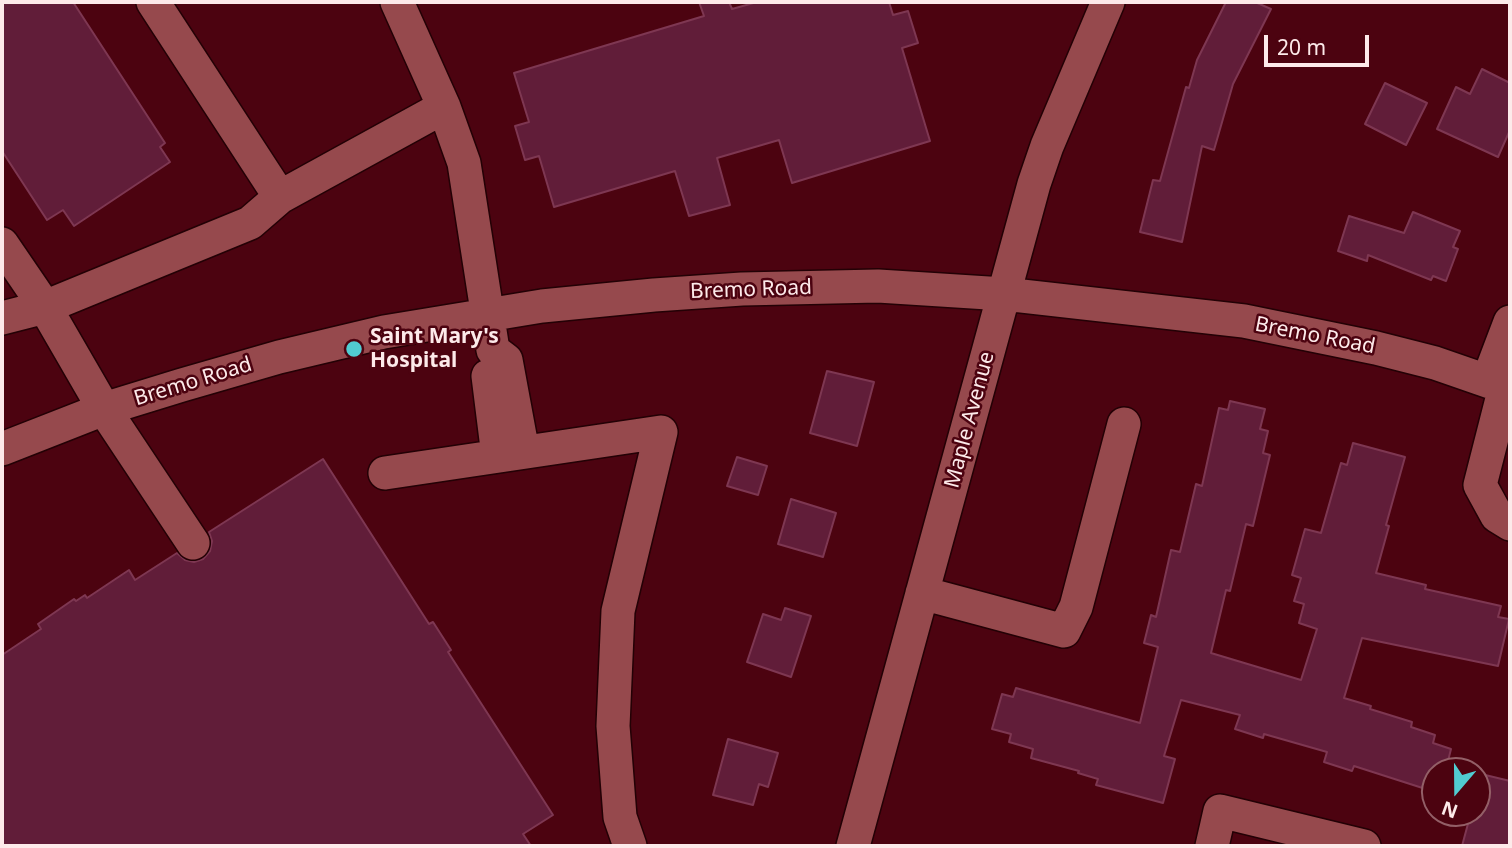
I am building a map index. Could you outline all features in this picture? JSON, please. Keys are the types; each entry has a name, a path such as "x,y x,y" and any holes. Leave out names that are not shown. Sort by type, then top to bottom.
{"street":[{"path":"153,2 280,197"},
{"path":"397,2 444,107 464,163 493,351 506,360 510,454"},
{"name":"Maple Avenue","path":"853,846 1047,146 1108,2"},
{"path":"2,318 44,307 250,223 280,197 444,107"},
{"path":"2,244 44,307 104,409 193,543"},
{"name":"Bremo Road","path":"2,449 104,409 279,357 384,332 542,306 742,289 878,286 1004,294 1244,321 1376,348 1501,385"},
{"path":"1510,322 1501,385 1480,485 1497,516 1510,524"},
{"path":"922,593 1064,631 1076,607 1124,424"},
{"path":"385,473 661,432 618,611 613,726 620,817 630,846"},
{"path":"1212,846 1220,811 1364,846"}],"building":[{"path":"2,2 73,2 165,143 160,147 170,162 74,226 63,210 47,220 2,151"},
{"path":"699,2 729,2 732,9 757,2 889,2 893,15 908,11 918,43 902,48 930,141 792,183 779,140 717,158 730,205 689,216 675,171 554,207 539,156 525,160 515,126 529,122 514,73 704,16"},
{"path":"1226,2 1255,2 1271,9 1233,84 1214,150 1202,146 1182,242 1140,232 1153,180 1160,181 1186,87 1189,88 1197,60"},
{"path":"1482,69 1510,83 1510,130 1498,157 1437,129 1456,87 1470,94"},
{"path":"1385,83 1427,103 1406,145 1365,124"},
{"path":"1413,212 1460,231 1453,247 1458,249 1446,281 1433,276 1431,280 1368,255 1367,261 1338,251 1349,216 1404,233"},
{"path":"827,371 874,382 857,446 810,433"},
{"path":"1230,401 1265,409 1260,429 1268,431 1263,453 1270,455 1253,526 1246,524 1230,591 1226,590 1211,653 1301,680 1317,629 1299,623 1304,604 1294,601 1301,578 1292,575 1305,529 1321,533 1341,463 1347,465 1353,443 1405,457 1376,573 1426,585 1425,589 1501,606 1498,617 1509,619 1498,666 1362,638 1344,698 1412,722 1411,727 1435,735 1433,743 1451,749 1449,757 1421,757 1421,788 1354,766 1352,771 1324,762 1327,752 1264,734 1263,738 1235,729 1240,715 1181,700 1164,756 1175,759 1163,803 1096,785 1098,779 1078,773 1079,771 1031,758 1033,749 1009,742 1011,734 992,729 1002,694 1013,697 1016,688 1140,723 1158,647 1144,643 1151,615 1156,617 1171,550 1180,552 1196,484 1202,486 1219,408 1228,410"},
{"path":"737,457 767,466 758,495 727,486"},
{"path":"323,459 429,624 433,622 451,650 448,652 553,815 523,834 531,846 2,846 2,655 41,629 38,624 74,599 76,601 85,595 87,598 129,570 135,580 177,553 185,560 194,562 203,559 210,551 212,541 209,532"},
{"path":"791,499 836,513 823,557 778,544"},
{"path":"785,608 811,616 791,677 747,662 763,614 781,620"},
{"path":"728,739 778,753 768,787 759,784 753,805 713,795"},
{"path":"1491,776 1510,781 1510,846 1462,846 1467,827 1491,827"}],"place":[{"name":"Saint Mary's Hospital","path":"354,349"}]}
